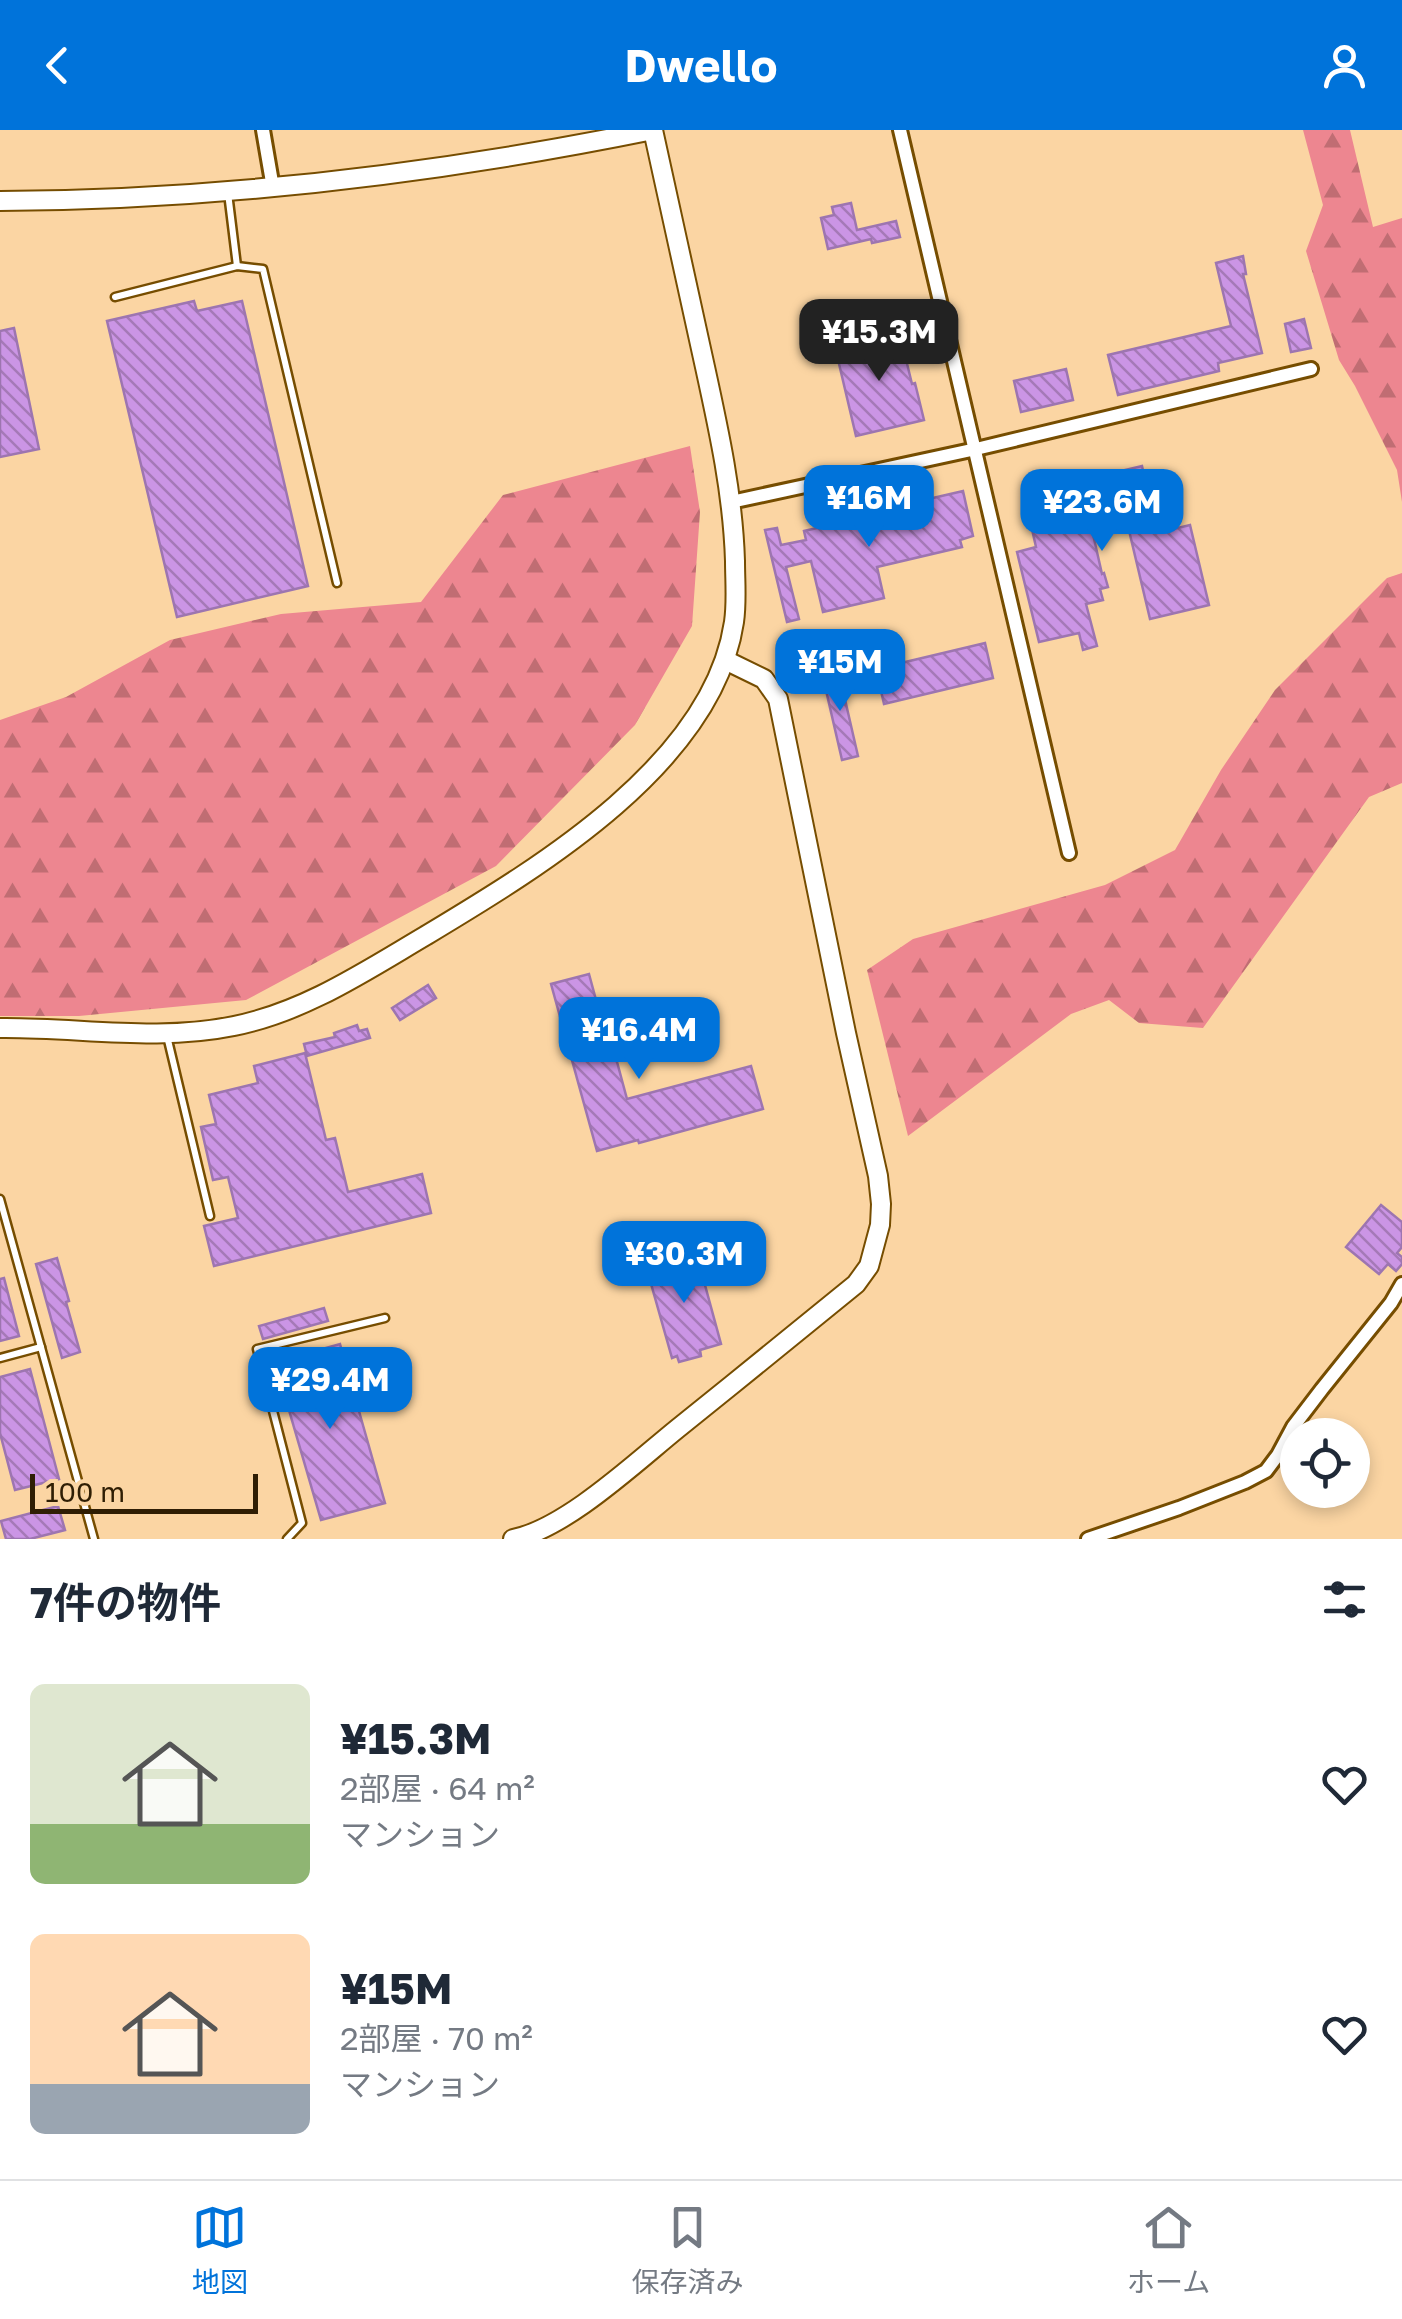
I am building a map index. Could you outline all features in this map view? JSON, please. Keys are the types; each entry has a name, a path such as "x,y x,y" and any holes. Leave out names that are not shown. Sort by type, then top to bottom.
{"street":[{"path":"263,130 272,188"},
{"path":"0,201 228,193 390,176 653,130 722,448 731,502 736,590 725,660 711,692 670,750 619,803 506,887 338,987 290,1010 206,1032 0,1028"},
{"path":"900,130 1070,854"},
{"path":"731,502 976,449 1311,369"},
{"path":"513,1539 571,1512 613,1481 856,1284 869,1266 878,1236 878,1176 778,699 764,679 725,660"},
{"path":"1088,1539 1179,1508 1266,1471 1294,1427 1391,1304 1402,1284"}],"lane":[{"path":"228,193 236,266"},
{"path":"115,297 236,266 263,269 336,583"},
{"path":"166,1034 210,1216"},
{"path":"0,1200 94,1539"},
{"path":"287,1539 302,1523 257,1349 384,1318"},
{"path":"0,1358 41,1347"}],"green space":[{"path":"1303,130 1350,130 1373,227 1402,218 1402,502 1397,470 1339,360 1306,251 1323,205"},
{"path":"690,446 700,512 692,626 635,725 496,866 246,1000 79,1016 0,1016 0,720 66,697 170,640 281,614 421,602 503,495"},
{"path":"1402,573 1402,783 1369,797 1203,1028 1139,1023 1109,1000 1071,1014 908,1136 867,970 913,939 1105,885 1175,850 1221,770 1275,690 1387,578"}],"building":[{"path":"851,203 857,230 896,221 900,237 828,249 821,218 834,215 832,207"},
{"path":"1243,256 1243,274 1262,353 1218,363 1219,371 1118,395 1108,355 1231,326 1216,263"},
{"path":"194,301 197,311 242,301 308,586 177,617 107,321"},
{"path":"1304,319 1311,348 1291,352 1285,324"},
{"path":"898,327 924,420 856,436 836,351 871,343 869,333"},
{"path":"14,328 39,449 0,457 0,331"},
{"path":"1066,369 1073,400 1021,412 1014,381"},
{"path":"1142,466 1157,533 1190,525 1209,605 1150,619 1127,522 1092,530 1108,587 1100,589 1103,600 1086,604 1097,646 1083,650 1079,633 1039,642 1017,552 1036,547 1024,494"},
{"path":"963,491 973,536 960,540 962,547 877,567 884,598 823,612 811,561 786,567 799,619 787,622 765,530 777,528 781,545 806,540 804,531 865,517 867,524 897,517 894,507"},
{"path":"985,643 993,678 884,704 876,669"},
{"path":"838,669 858,756 842,760 822,673"},
{"path":"589,974 627,1099 751,1066 763,1109 597,1151 551,984"},
{"path":"428,985 436,998 400,1020 392,1008"},
{"path":"357,1025 359,1031 367,1029 370,1038 307,1056 304,1044 335,1037 334,1033"},
{"path":"305,1053 326,1140 335,1138 348,1192 422,1174 431,1213 214,1266 204,1226 238,1218 228,1177 213,1180 201,1127 216,1124 209,1095 258,1083 254,1066"},
{"path":"1381,1205 1402,1222 1402,1247 1397,1253 1402,1264 1396,1271 1388,1264 1379,1274 1346,1247"},
{"path":"696,1252 721,1344 700,1350 701,1356 679,1362 677,1356 672,1358 646,1266"},
{"path":"57,1258 80,1352 62,1358 36,1264"},
{"path":"4,1278 19,1336 0,1341 0,1279"},
{"path":"324,1308 328,1321 263,1339 259,1326"},
{"path":"340,1344 385,1503 321,1520 275,1362"},
{"path":"30,1369 59,1479 15,1490 0,1433 0,1377"},
{"path":"58,1506 65,1530 30,1539 6,1539 1,1521"}]}
